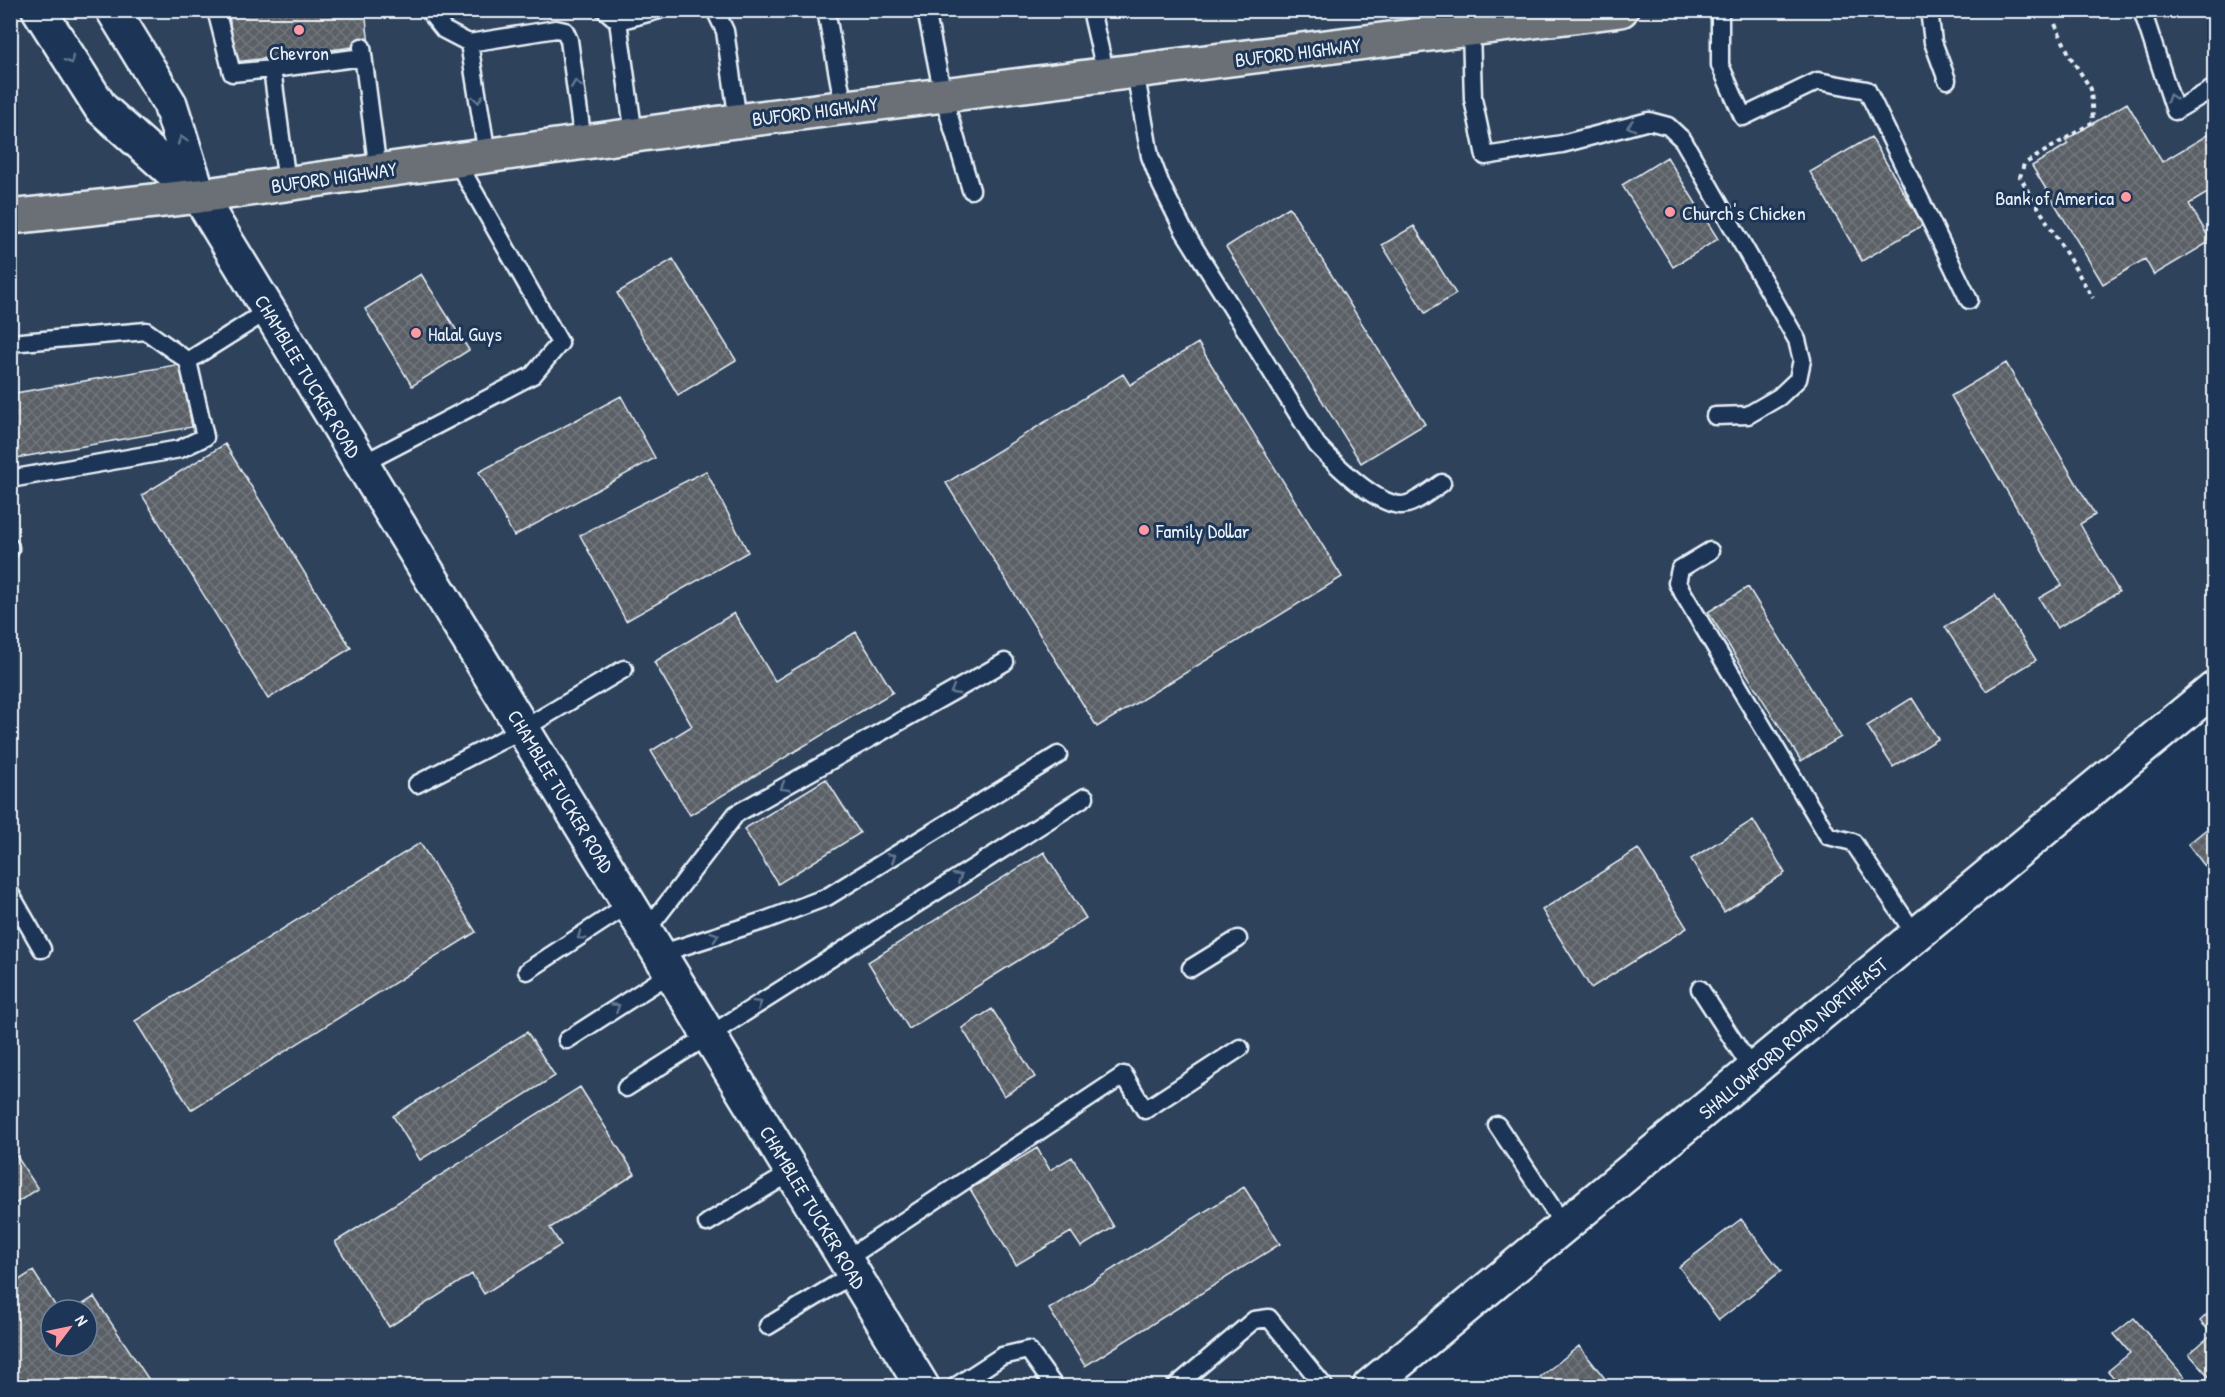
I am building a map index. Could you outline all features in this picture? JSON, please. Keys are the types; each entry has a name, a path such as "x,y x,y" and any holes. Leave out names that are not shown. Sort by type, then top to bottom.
{"main road":[{"name":"CHAMBLEE TUCKER ROAD","path":"39,10 100,108 199,196"},
{"name":"CHAMBLEE TUCKER ROAD","path":"113,10 170,104 199,196 922,1386"},
{"name":"BUFORD HIGHWAY","path":"10,217 199,196 738,121 1470,30 1546,15 1621,10"},
{"name":"SHALLOWFORD ROAD NORTHEAST","path":"1370,1386 2214,689"}],"lane":[{"path":"216,10 232,73 362,51 378,171"},
{"path":"428,10 444,30 469,43 556,29 565,31 569,40 583,142"},
{"path":"634,135 612,16 659,10"},
{"path":"715,10 725,31 738,121"},
{"path":"826,10 844,108"},
{"path":"926,10 943,95 971,190"},
{"path":"1091,10 1120,73 1161,185 1184,231 1317,446 1342,471 1383,499 1401,505 1442,483"},
{"path":"1720,10 1720,65 1743,117 1818,81 1867,90 1969,300"},
{"path":"1929,10 1933,42 1947,80"},
{"path":"2142,10 2175,111 2214,88"},
{"path":"1470,30 1473,99 1485,156 1562,144 1649,121 1668,126 1683,140 1797,340 1802,360 1798,379 1779,397 1748,415 1715,416"},
{"path":"362,464 533,375 560,343 471,158 469,43"},
{"path":"277,64 287,183"},
{"path":"188,362 269,310"},
{"path":"10,343 146,331 188,362 206,437 180,449 10,479"},
{"path":"1710,551 1680,569 1677,583 1828,836 1853,842 1916,936"},
{"path":"567,1040 651,941 736,814 1005,662"},
{"path":"417,784 523,729 624,669"},
{"path":"527,971 651,941 766,920 827,897 1058,755"},
{"path":"626,1088 1085,797"},
{"path":"10,893 42,949"},
{"path":"1191,968 1238,939"},
{"path":"1700,989 1753,1071"},
{"path":"768,1326 1124,1075 1145,1110 1240,1048"},
{"path":"1497,1125 1565,1227"},
{"path":"707,1223 792,1172"},
{"path":"1176,1386 1254,1320 1269,1318 1324,1386"},
{"path":"956,1386 1002,1356 1028,1350 1054,1386"}],"path":[{"path":"2055,24 2071,58 2091,89 2093,122 2024,164 2020,177 2093,298"}],"shaded area":[{"path":"10,11 2214,11 2214,691 1572,1201 1344,1386 11,1386"}],"building":[{"name":"Chevron","path":"264,10 365,10 369,45 235,62 229,15"},
{"name":"Bank of America","path":"2127,103 2162,162 2214,131 2214,189 2189,204 2211,241 2154,275 2145,259 2103,284 2032,166 2068,144 2065,140"},
{"path":"1871,137 1923,225 1862,261 1810,172"},
{"name":"Church's Chicken","path":"1667,157 1718,239 1673,267 1622,185"},
{"path":"1289,207 1425,424 1361,463 1226,247"},
{"path":"1414,226 1456,294 1425,313 1382,245"},
{"path":"673,259 736,360 678,395 617,293"},
{"path":"421,274 469,350 412,386 365,309"},
{"name":"Family Dollar","path":"1198,343 1342,577 1097,727 946,483 1123,374 1130,385"},
{"path":"2006,363 2095,515 2080,524 2119,592 2057,628 2039,598 2062,585 1951,396"},
{"path":"181,364 192,427 10,459 10,394"},
{"path":"621,396 655,458 514,536 479,472"},
{"path":"225,444 351,648 268,699 142,495"},
{"path":"706,471 748,552 626,621 580,535"},
{"path":"1748,587 1841,737 1801,761 1708,612"},
{"path":"1995,595 2036,660 1986,691 1945,627"},
{"path":"734,613 775,681 856,632 893,692 690,815 651,751 692,726 654,662"},
{"path":"1912,698 1938,739 1893,767 1867,726"},
{"path":"826,779 860,833 778,884 744,829"},
{"path":"1753,820 1785,873 1724,912 1691,859"},
{"path":"2214,823 2214,878 2188,844"},
{"path":"420,843 476,932 191,1110 135,1021"},
{"path":"1638,849 1687,928 1591,988 1542,910"},
{"path":"1044,852 1086,918 909,1029 868,962"},
{"path":"992,1009 1035,1077 1004,1096 962,1028"},
{"path":"527,1032 555,1076 420,1160 393,1116"},
{"path":"580,1087 635,1174 550,1228 561,1245 484,1294 472,1274 389,1327 335,1242"},
{"path":"10,1146 38,1189 10,1207"},
{"path":"1037,1148 1050,1170 1072,1157 1114,1227 1081,1247 1071,1232 1016,1265 970,1189"},
{"path":"1244,1187 1280,1244 1085,1366 1049,1309"},
{"path":"1741,1219 1781,1271 1719,1320 1679,1267"},
{"path":"33,1271 50,1298 39,1298 39,1358 99,1358 99,1305 153,1386 10,1386 10,1286"},
{"path":"2214,1308 2214,1382 2189,1354 2212,1334 2200,1321"},
{"path":"2134,1318 2192,1386 2121,1386 2108,1371 2130,1353 2114,1334"},
{"path":"1579,1346 1611,1386 1548,1386 1540,1377"}],"place":[{"name":"Chevron","path":"299,30"},
{"name":"Bank of America","path":"2126,197"},
{"name":"Church's Chicken","path":"1670,212"},
{"name":"Halal Guys","path":"416,333"},
{"name":"Family Dollar","path":"1144,530"}]}
